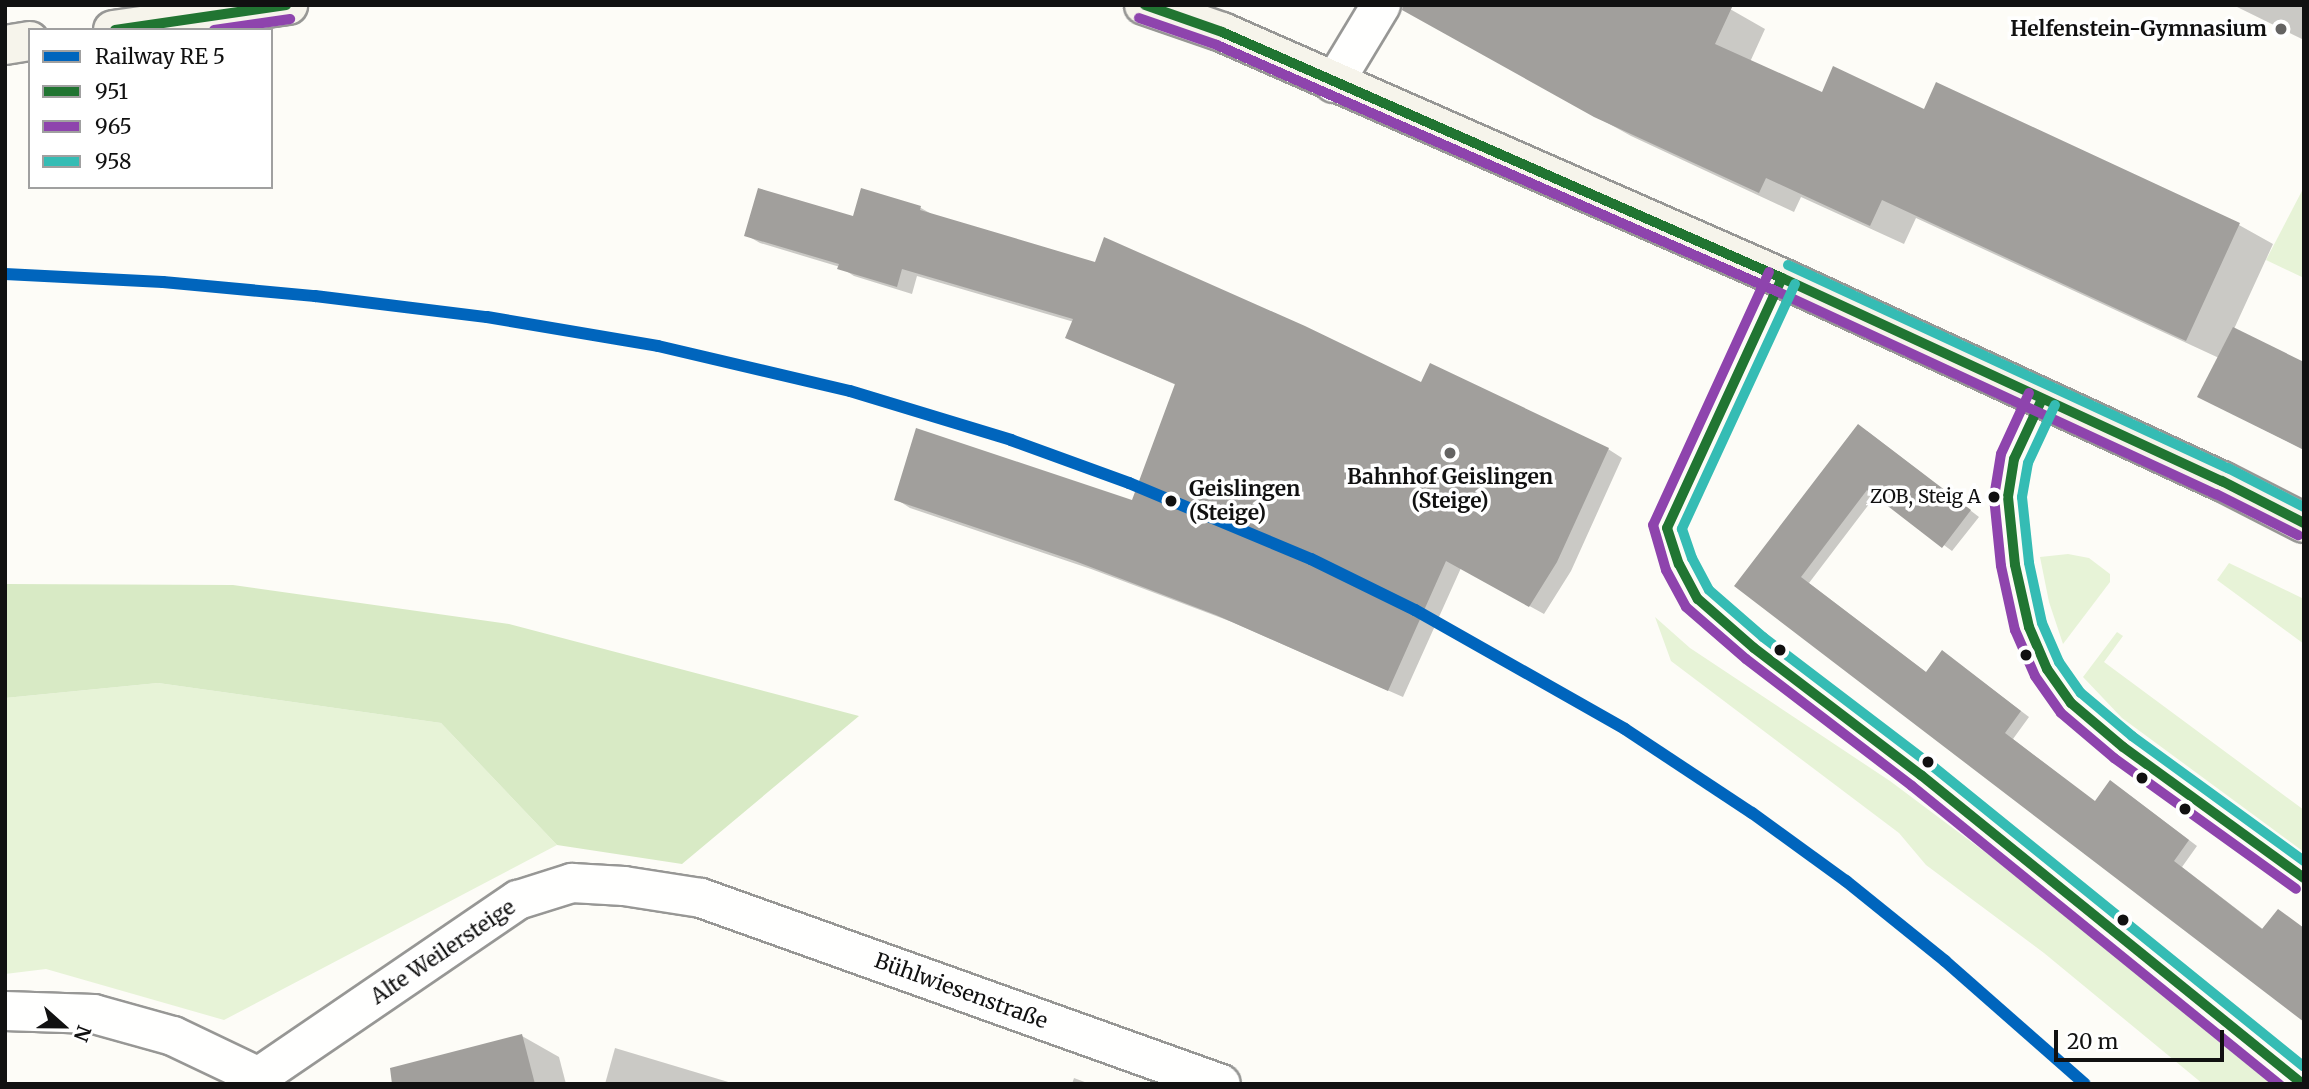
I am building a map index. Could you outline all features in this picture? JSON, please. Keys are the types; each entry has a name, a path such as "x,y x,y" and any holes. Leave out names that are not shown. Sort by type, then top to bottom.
{"street":[{"path":"127,28 288,5"},
{"path":"1144,5 1222,32 1782,278 2222,481 2304,523"},
{"path":"1334,83 1381,5"},
{"path":"5,45 28,41"},
{"name":"Alte Weilersteige","path":"254,1080 518,900 572,883 624,886 701,898"},
{"name":"Bühlwiesenstraße","path":"701,898 1221,1084"},
{"path":"5,1011 94,1014 173,1036 254,1080"}],"green space":[{"path":"2304,187 2304,278 2266,260"},
{"path":"2068,554 2089,558 2110,574 2110,582 2063,644 2049,602 2040,557"},
{"path":"2229,563 2304,599 2304,644 2217,580"},
{"path":"5,584 233,585 509,624 859,716 682,864 557,845 441,723 158,683 5,698"},
{"path":"1655,617 1690,648 1890,781 2033,888 2272,1084 2203,1084 2044,953 1926,865 1899,833 1671,661"},
{"path":"2117,632 2123,636 2104,662 2304,810 2304,852 2122,718 2083,677"},
{"path":"158,683 441,723 557,845 224,1020 46,969 5,974 5,698"}],"building":[{"path":"1403,5 1733,5 1715,44 1822,92 1833,66 1924,109 1936,82 2240,223 2186,341 1882,200 1870,226 1766,178 1759,193 1594,117 1402,10"},
{"path":"758,188 853,216 861,188 921,206 920,210 1095,262 1104,237 1305,326 1421,382 1430,363 1609,448 1557,562 1529,607 1446,561 1388,691 1216,615 1075,561 894,500 916,428 1132,500 1175,384 1065,338 1073,319 902,269 897,287 837,269 839,264 744,236"},
{"path":"2233,327 2304,362 2304,450 2197,397"},
{"path":"1858,424 1971,510 1942,548 1867,490 1801,577 1926,672 1942,650 2021,711 2005,733 2095,801 2110,780 2189,840 2174,861 2262,929 2278,909 2304,928 2304,1022 1734,586"},
{"path":"522,1034 535,1084 392,1084 390,1068"}],"transit line":[{"name":"951","path":"129,28 286,5"},
{"name":"951","path":"1145,5 1222,32 1782,278 2222,481 2304,523"},
{"name":"965","path":"1139,18 1217,45 1776,291 2216,494 2298,535"},
{"name":"965","path":"228,28 290,19"},
{"name":"958","path":"1788,265 2228,468 2304,507"},
{"name":"965","path":"1769,272 1653,525 1666,570 1686,607 1746,659 1912,786 2279,1084"},
{"path":"5,274 163,282 315,296 487,317 658,346 850,391 1011,440 1129,483 1311,559 1415,610 1625,729 1752,813 1846,881 1945,961 2085,1084"},
{"name":"951","path":"1782,278 1667,528 1679,564 1698,599 1754,648 1921,775 2302,1084"},
{"name":"958","path":"1795,284 1682,529 1692,558 1709,590 1763,637 1930,764 2304,1067"},
{"name":"965","path":"2029,393 2001,454 1994,497 2001,566 2015,630 2035,676 2061,713 2114,758 2296,889"},
{"name":"951","path":"2042,399 2014,459 2008,497 2015,565 2029,627 2047,669 2071,703 2123,747 2304,878"},
{"name":"958","path":"2055,405 2028,463 2022,497 2029,563 2042,623 2059,662 2081,693 2132,736 2304,861"}],"place":[{"name":"Helfenstein-Gymnasium","path":"2281,29"},
{"name":"Bahnhof Geislingen (Steige)","path":"1450,453"},
{"name":"ZOB, Steig A","path":"1994,497"},
{"name":"Geislingen (Steige)","path":"1171,501"}]}
